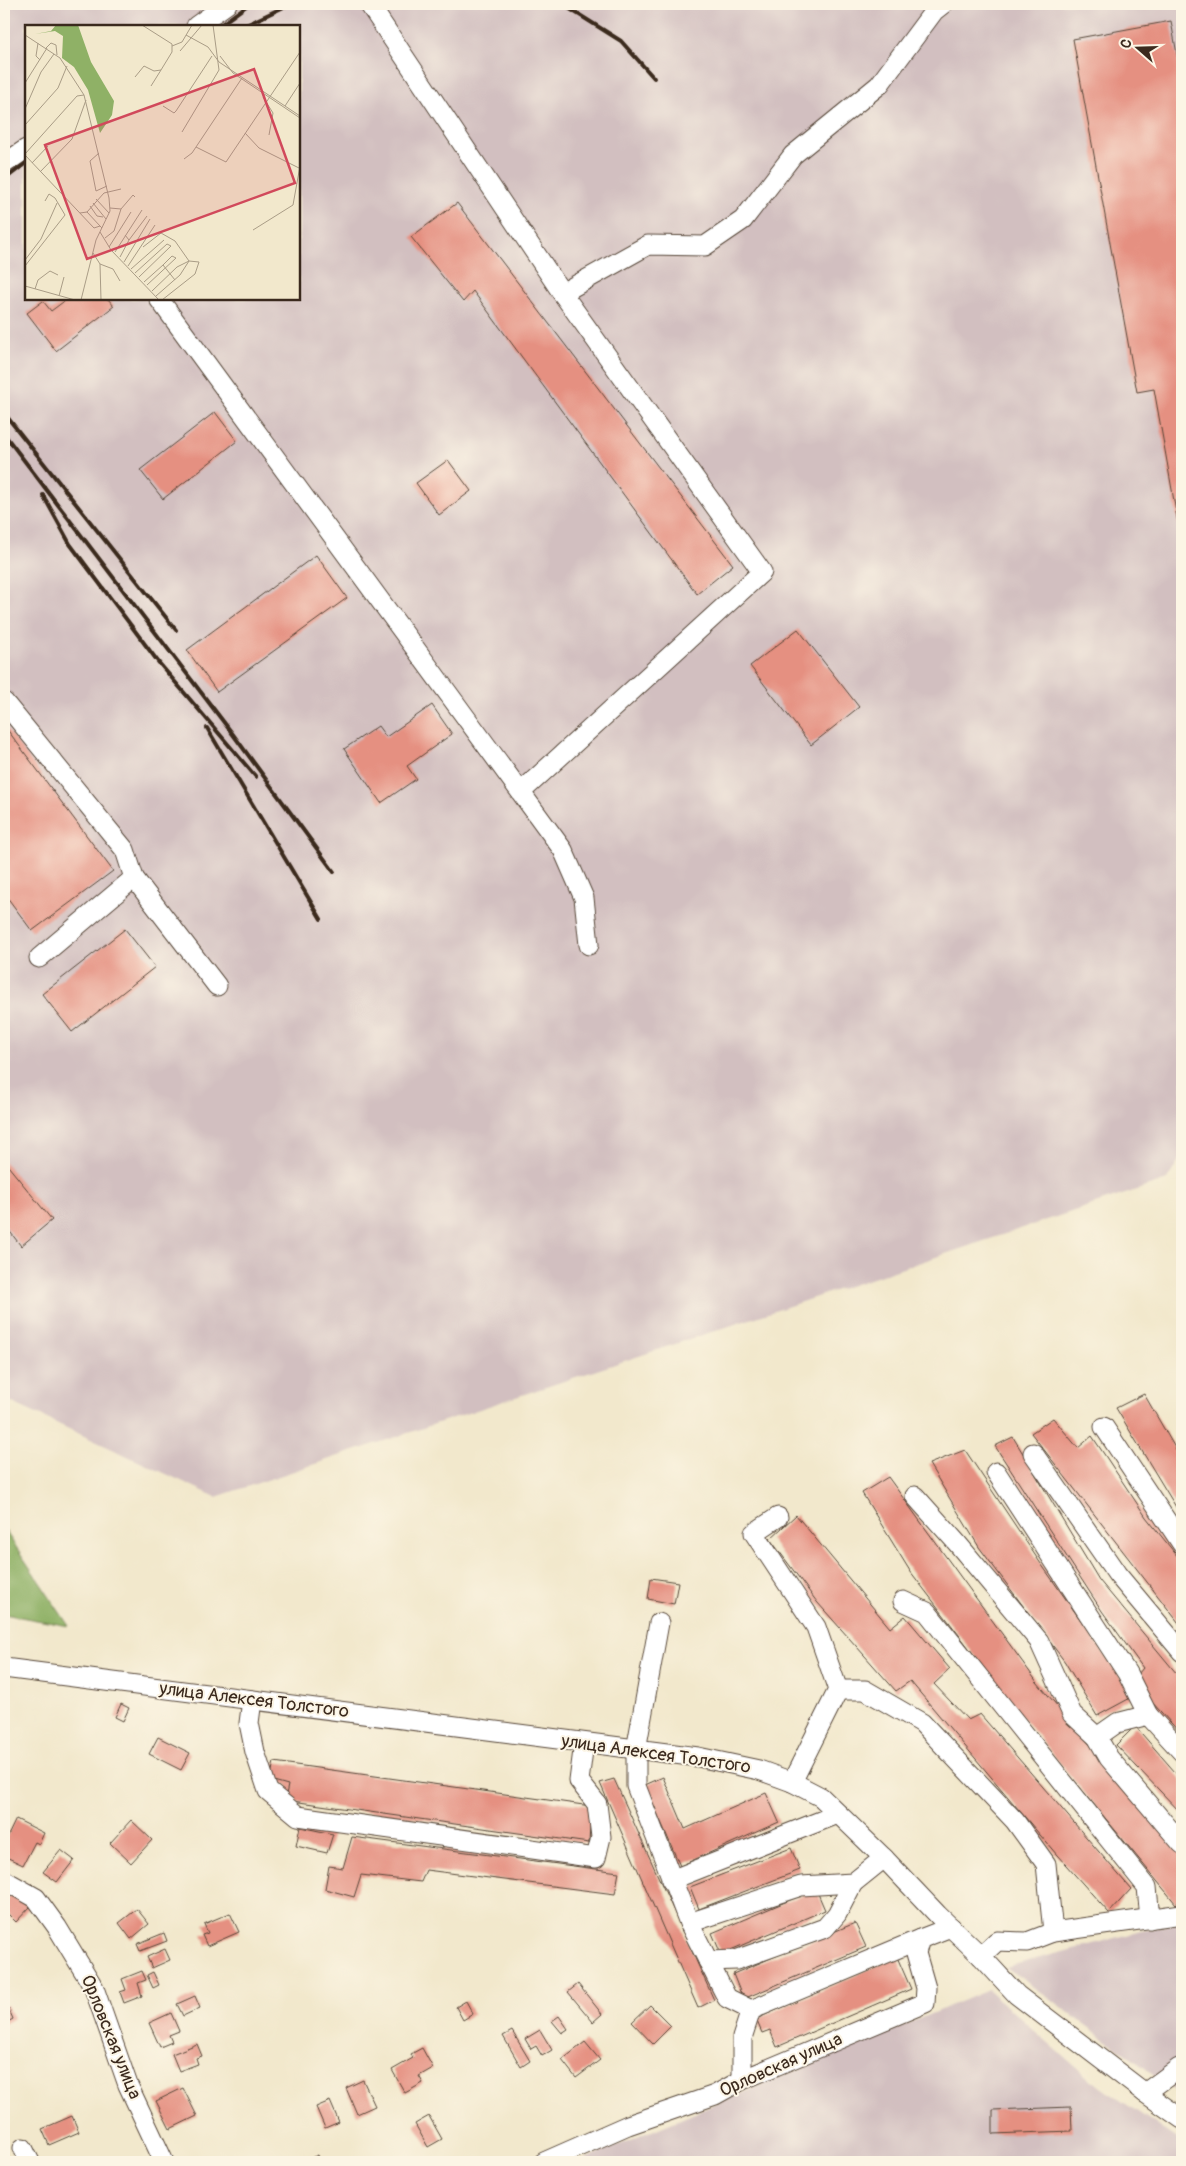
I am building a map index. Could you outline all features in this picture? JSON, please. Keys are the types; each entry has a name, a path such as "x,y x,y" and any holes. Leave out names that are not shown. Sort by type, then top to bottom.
{"street":[{"path":"197,25 227,4"},
{"path":"369,4 562,293 762,572 521,792"},
{"path":"562,293 648,246 705,246 743,220 793,155 879,85 934,10 942,4"},
{"path":"4,164 25,150"},
{"path":"160,300 563,850 584,898 589,945"},
{"path":"4,702 125,850 134,878 217,986"},
{"path":"39,958 134,878"},
{"path":"1104,1427 1182,1544"},
{"path":"1034,1452 1117,1574 1182,1652"},
{"path":"996,1472 1127,1673 1148,1715 1182,1752"},
{"path":"915,1496 1039,1641 1072,1714 1097,1738 1109,1758 1182,1844"},
{"path":"778,1517 754,1533 816,1627 838,1690 792,1782"},
{"path":"903,1601 928,1612 1147,1887 1150,1919"},
{"path":"658,1623 636,1750 636,1786 671,1880 708,1961 727,1998 751,2010"},
{"name":"улица Алексея Толстого","path":"4,1668 698,1757 759,1770 792,1782 821,1797 884,1858 1017,1995 1182,2119"},
{"path":"838,1690 865,1690 922,1724 1015,1821 1046,1864 1053,1932"},
{"path":"252,1700 249,1723 255,1752 268,1791 298,1816 596,1858 601,1837 597,1804 579,1781 584,1743"},
{"path":"1097,1738 1117,1723 1148,1715"},
{"path":"671,1880 838,1814"},
{"path":"708,1961 736,1960 825,1928 837,1914 853,1883 884,1858"},
{"name":"Орловская улица","path":"4,1880 36,1898 57,1927 94,1988 128,2085 164,2162"},
{"path":"689,1923 801,1886 853,1883"},
{"path":"981,1956 997,1941 1027,1942 1053,1932 1182,1914"},
{"path":"742,2080 742,2038 751,2010 920,1938 951,1927"},
{"name":"Орловская улица","path":"544,2162 628,2125 715,2095 742,2080 925,2002 926,1988 916,1953 920,1938"},
{"path":"1145,2093 1161,2080 1182,2068"}],"shaded area":[{"path":"4,4 1182,4 1182,1155 1167,1180 216,1497 4,1399"},
{"path":"1182,1921 1182,2095 1006,1967 1142,1931"},
{"path":"988,1990 1092,2081 1182,2142 1182,2162 578,2162"}],"green space":[{"path":"4,1529 69,1626 4,1614"}],"building":[{"path":"1171,21 1182,82 1181,540 1154,389 1137,392 1073,39"},
{"path":"457,203 733,565 697,594 473,291 463,302 411,237"},
{"path":"66,300 109,300 114,306 56,351 27,313 43,301 51,311"},
{"path":"215,412 237,441 163,499 140,470"},
{"path":"448,460 471,491 439,515 416,483"},
{"path":"316,555 347,598 217,692 187,650"},
{"path":"798,629 859,707 811,745 750,666"},
{"path":"432,705 452,734 407,766 416,779 381,803 344,749 378,726 386,737"},
{"path":"6,728 113,871 32,931 4,893 4,730"},
{"path":"125,929 155,967 72,1032 42,994"},
{"path":"4,1161 52,1220 21,1246 4,1224"},
{"path":"1144,1394 1182,1460 1182,1517 1116,1408"},
{"path":"1053,1418 1078,1448 1092,1436 1146,1517 1182,1562 1182,1627 1031,1433"},
{"path":"1013,1437 1099,1580 1182,1680 1182,1735 1150,1700 1134,1679 1143,1668 1102,1611 995,1446"},
{"path":"965,1450 1039,1561 1134,1696 1097,1716 1065,1662 979,1547 929,1464"},
{"path":"888,1477 1037,1682 1182,1854 1182,1898 1176,1904 1021,1716 910,1571 862,1493"},
{"path":"796,1515 890,1628 905,1616 950,1669 934,1684 968,1720 980,1714 1131,1889 1109,1913 1057,1855 910,1681 896,1691 817,1602 770,1539"},
{"path":"651,1578 678,1582 674,1604 648,1599"},
{"path":"121,1704 129,1708 123,1721 115,1717"},
{"path":"1135,1726 1182,1780 1182,1814 1116,1745"},
{"path":"158,1737 190,1753 181,1770 149,1754"},
{"path":"274,1762 591,1806 589,1843 285,1800 288,1785 270,1780"},
{"path":"663,1777 685,1829 766,1793 779,1822 680,1866 645,1785"},
{"path":"614,1779 714,2000 698,2008 600,1783"},
{"path":"16,1819 44,1833 39,1844 35,1842 23,1865 4,1856 4,1844"},
{"path":"131,1820 152,1840 131,1863 110,1843"},
{"path":"300,1827 333,1834 327,1853 296,1846"},
{"path":"352,1837 619,1872 615,1894 426,1870 421,1882 361,1875 354,1897 325,1889 329,1866 343,1868"},
{"path":"791,1848 800,1870 699,1909 690,1887"},
{"path":"61,1850 74,1860 57,1882 43,1872"},
{"path":"816,1889 825,1910 721,1954 712,1933"},
{"path":"14,1892 30,1907 16,1922 4,1910 4,1903"},
{"path":"137,1909 149,1924 131,1939 119,1923"},
{"path":"230,1913 239,1932 207,1946 202,1935 208,1933 204,1924"},
{"path":"855,1923 866,1947 743,1999 733,1974"},
{"path":"164,1933 167,1941 140,1951 137,1944"},
{"path":"165,1949 170,1960 152,1968 147,1957"},
{"path":"897,1957 911,1989 777,2047 770,2030 762,2033 756,2019"},
{"path":"142,1971 146,1980 138,1983 142,1996 124,2003 120,1992 126,1990 122,1979"},
{"path":"153,1972 159,1985 153,1988 147,1975"},
{"path":"578,1984 602,2014 593,2022 568,1992"},
{"path":"195,1996 200,2008 183,2016 177,2004"},
{"path":"466,2001 473,2014 463,2020 456,2007"},
{"path":"7,2005 13,2019 4,2024 4,2007"},
{"path":"650,2005 671,2026 653,2044 632,2022"},
{"path":"171,2013 179,2031 169,2035 172,2042 160,2047 149,2023"},
{"path":"559,2016 568,2029 562,2033 552,2021"},
{"path":"540,2030 552,2050 542,2056 536,2046 531,2049 525,2039"},
{"path":"512,2031 530,2061 521,2067 503,2036"},
{"path":"585,2042 600,2060 576,2078 562,2060"},
{"path":"197,2044 202,2056 196,2058 198,2064 179,2071 172,2054"},
{"path":"422,2048 433,2068 419,2076 423,2083 405,2093 392,2070 413,2058 411,2054"},
{"path":"363,2080 375,2106 357,2114 346,2088"},
{"path":"183,2088 197,2116 170,2129 156,2101"},
{"path":"330,2101 339,2122 325,2128 316,2107"},
{"path":"1071,2107 1072,2131 993,2134 993,2110"},
{"path":"72,2116 79,2132 49,2145 42,2129"},
{"path":"429,2116 442,2139 428,2147 415,2124"},
{"path":"318,2155 321,2162 301,2162"}],"railway":[{"path":"220,25 249,4"},
{"path":"246,25 290,4"},
{"path":"562,4 621,41 654,78"},
{"path":"4,180 25,164"},
{"path":"4,413 176,630"},
{"path":"4,434 232,733 334,872"},
{"path":"43,495 70,544 159,663 256,777"},
{"path":"207,728 321,919"}]}
